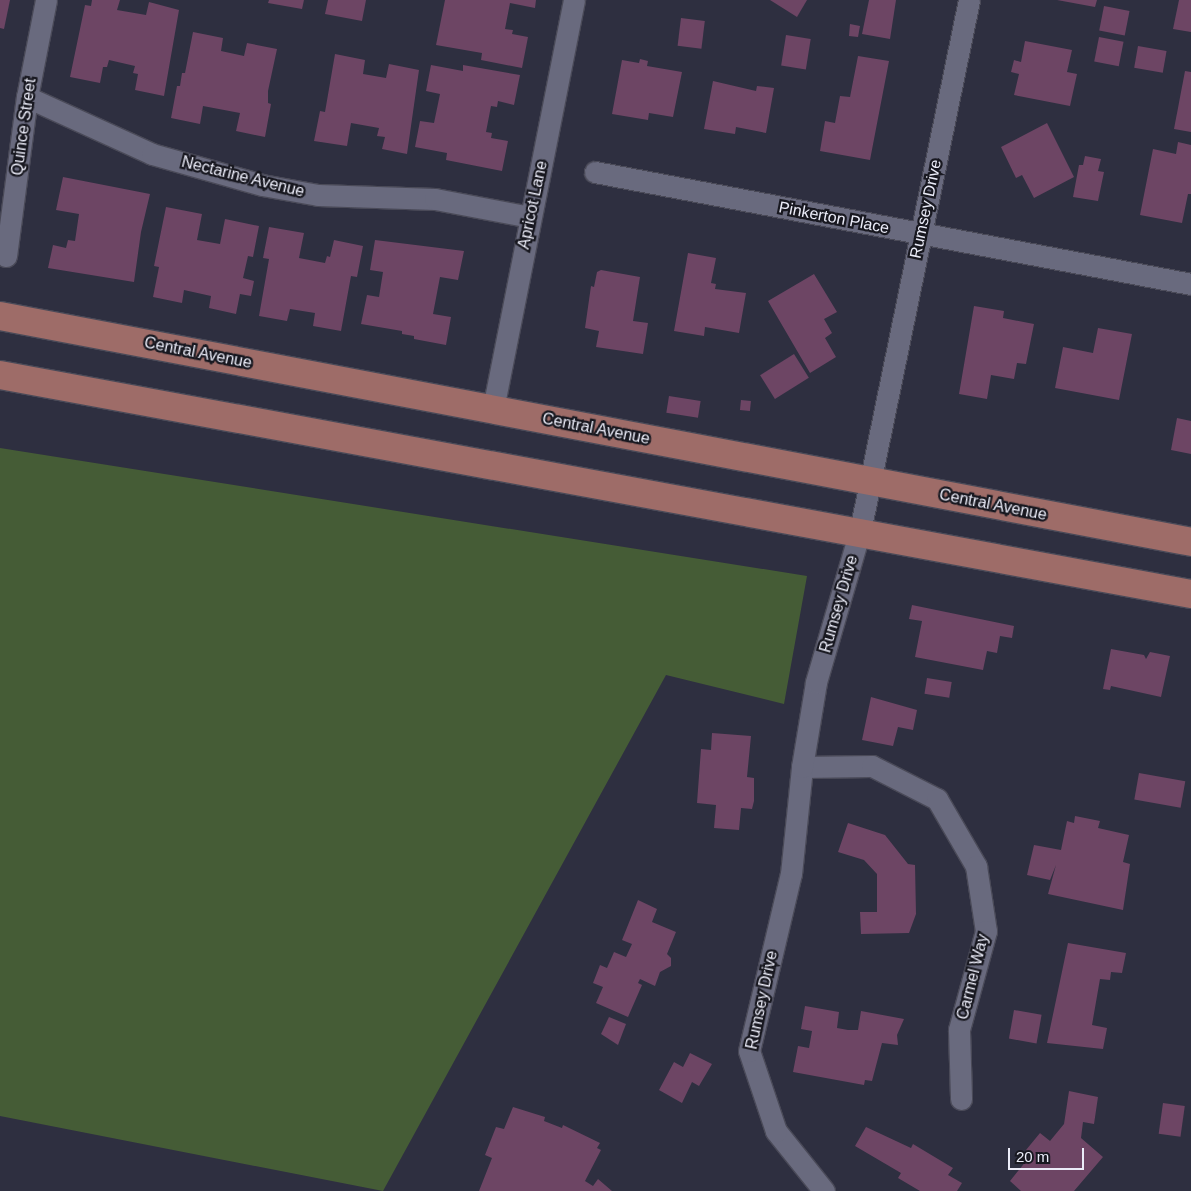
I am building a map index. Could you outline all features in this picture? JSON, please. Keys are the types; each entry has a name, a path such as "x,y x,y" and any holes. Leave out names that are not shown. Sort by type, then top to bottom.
{"main road":[{"name":"Central Avenue","path":"0,316 1191,542"},
{"path":"0,375 860,531 1191,594"}],"street":[{"name":"Quince Street","path":"6,256 27,97 46,0"},
{"name":"Apricot Lane","path":"493,409 574,0"},
{"name":"Rumsey Drive","path":"824,1191 776,1131 749,1051 791,874 802,767 816,682 860,531 969,0"},
{"name":"Nectarine Avenue","path":"27,97 152,154 262,185 318,195 435,198 530,217"},
{"name":"Pinkerton Place","path":"595,172 921,235 1191,284"},
{"name":"Carmel Way","path":"802,767 872,766 937,799 976,866 986,931 959,1030 961,1099"}],"green space":[{"path":"0,448 807,576 784,704 666,675 383,1191 0,1116"}],"building":[{"path":"0,0 10,0 4,29 0,28"},
{"path":"92,0 120,0 117,10 146,15 149,2 179,10 164,96 135,90 138,74 133,73 135,66 109,60 107,67 103,67 100,83 70,77 85,5 91,6"},
{"path":"269,0 304,0 302,9 268,3"},
{"path":"328,0 366,0 362,21 325,14"},
{"path":"445,0 536,0 535,8 510,3 505,29 513,30 512,34 528,37 522,68 481,60 482,53 436,45"},
{"path":"770,0 807,0 797,17"},
{"path":"869,0 896,0 890,39 862,34"},
{"path":"1057,0 1097,0 1095,7"},
{"path":"1179,0 1191,0 1191,32 1173,29"},
{"path":"1104,6 1130,11 1125,36 1099,31"},
{"path":"681,18 705,21 701,49 678,46"},
{"path":"850,24 860,26 858,37 849,36"},
{"path":"193,32 223,38 221,51 244,56 247,43 277,49 268,91 268,103 271,104 265,137 236,131 240,113 203,106 200,124 171,118 177,86 180,86 182,73 185,73"},
{"path":"786,35 811,39 806,70 781,66"},
{"path":"1099,37 1124,42 1119,66 1094,62"},
{"path":"1025,41 1072,50 1067,72 1077,74 1070,106 1014,95 1019,74 1011,72 1014,60 1021,62"},
{"path":"1138,46 1167,51 1163,73 1134,68"},
{"path":"335,54 365,60 363,74 386,78 389,64 419,70 407,154 382,149 385,137 377,136 379,128 351,123 347,146 314,141 320,111 325,112"},
{"path":"858,56 889,61 870,160 820,151 825,121 835,123 840,96 850,97"},
{"path":"640,59 648,61 647,66 682,72 673,117 649,113 648,120 612,114 622,60 639,63"},
{"path":"431,65 463,71 463,65 520,75 514,105 498,101 497,107 491,106 486,132 492,133 491,138 508,141 502,171 446,160 447,153 415,147 420,121 434,123 440,94 426,91"},
{"path":"1185,71 1191,72 1191,132 1174,129"},
{"path":"713,81 756,91 757,86 774,88 766,133 736,127 735,134 704,129"},
{"path":"1047,123 1074,177 1034,198 1022,175 1016,178 1001,147"},
{"path":"1178,142 1191,145 1191,194 1188,194 1182,223 1140,215 1153,149 1176,154"},
{"path":"1085,156 1101,159 1098,171 1104,172 1098,201 1073,197 1079,165 1083,165"},
{"path":"63,177 150,194 141,232 134,282 48,268 53,245 66,248 68,240 75,241 79,214 56,210"},
{"path":"166,207 202,214 197,240 220,244 225,219 259,226 253,257 248,256 243,278 254,281 251,296 240,294 236,314 209,308 211,296 184,290 182,303 153,297 159,267 154,266"},
{"path":"269,227 304,233 299,258 325,263 327,256 330,257 334,240 363,246 357,277 351,276 341,331 313,326 315,313 290,309 287,321 259,316 269,259 263,258"},
{"path":"375,240 464,251 458,280 440,277 433,314 451,317 446,345 414,339 414,336 402,334 402,331 361,324 367,295 379,297 383,272 370,270"},
{"path":"688,253 716,258 711,283 716,284 715,289 746,293 739,333 705,327 704,336 674,331"},
{"path":"601,270 640,277 633,321 648,323 643,354 596,347 599,331 585,328 591,286 594,287 597,272"},
{"path":"814,274 837,312 824,319 832,333 825,338 836,357 810,373 768,301"},
{"path":"974,306 1004,311 1003,318 1034,324 1026,364 1017,363 1014,379 991,375 987,399 959,394"},
{"path":"1098,328 1132,334 1119,400 1055,388 1063,347 1093,353"},
{"path":"794,354 809,378 775,399 760,375"},
{"path":"669,396 701,401 698,418 666,413"},
{"path":"741,400 751,401 750,411 740,410"},
{"path":"1177,418 1191,421 1191,454 1171,450"},
{"path":"912,605 1014,626 1012,638 1000,636 997,653 987,651 983,670 915,657 922,621 909,619"},
{"path":"1111,649 1144,655 1146,659 1150,652 1170,656 1161,697 1111,686 1110,690 1103,689"},
{"path":"927,678 952,682 949,698 924,694"},
{"path":"871,697 917,710 913,730 898,727 893,746 862,740"},
{"path":"712,733 751,736 747,777 754,778 754,801 752,809 741,808 739,830 714,828 716,805 697,803 701,749 711,750"},
{"path":"1139,773 1185,781 1181,808 1134,800"},
{"path":"1075,816 1100,821 1098,828 1129,835 1123,862 1130,864 1123,910 1048,894 1056,865 1050,880 1027,875 1034,845 1061,850 1067,821 1074,823"},
{"path":"848,823 885,835 908,864 915,865 916,914 909,933 861,934 860,912 877,912 877,874 864,860 838,852"},
{"path":"638,900 657,909 652,922 676,932 667,954 671,958 671,966 660,972 655,986 640,979 638,983 642,985 628,1017 596,1003 603,987 593,983 600,965 607,968 614,952 626,957 632,944 622,940"},
{"path":"1068,943 1126,953 1122,973 1111,972 1110,980 1100,979 1092,1025 1107,1028 1103,1049 1047,1043"},
{"path":"805,1006 839,1012 837,1028 848,1030 858,1030 861,1011 904,1019 897,1035 898,1045 882,1043 872,1081 865,1080 864,1085 793,1072 798,1046 809,1048 812,1031 801,1029"},
{"path":"1014,1010 1042,1015 1037,1043 1009,1039"},
{"path":"609,1017 626,1024 618,1045 601,1034"},
{"path":"690,1053 712,1064 699,1086 692,1082 682,1103 659,1090 674,1062 683,1067"},
{"path":"1069,1091 1098,1097 1094,1124 1083,1122 1081,1138 1103,1157 1074,1191 1021,1191 1010,1181 1031,1155 1026,1150 1040,1133 1050,1141 1064,1124"},
{"path":"1163,1103 1185,1106 1180,1137 1159,1134"},
{"path":"513,1107 545,1117 544,1121 562,1128 563,1125 600,1143 597,1148 601,1150 585,1181 593,1186 598,1179 612,1191 479,1191 492,1158 485,1155 496,1127 504,1129"},
{"path":"866,1127 911,1148 913,1144 953,1168 948,1175 962,1183 957,1191 920,1191 898,1178 901,1173 855,1146"}]}
